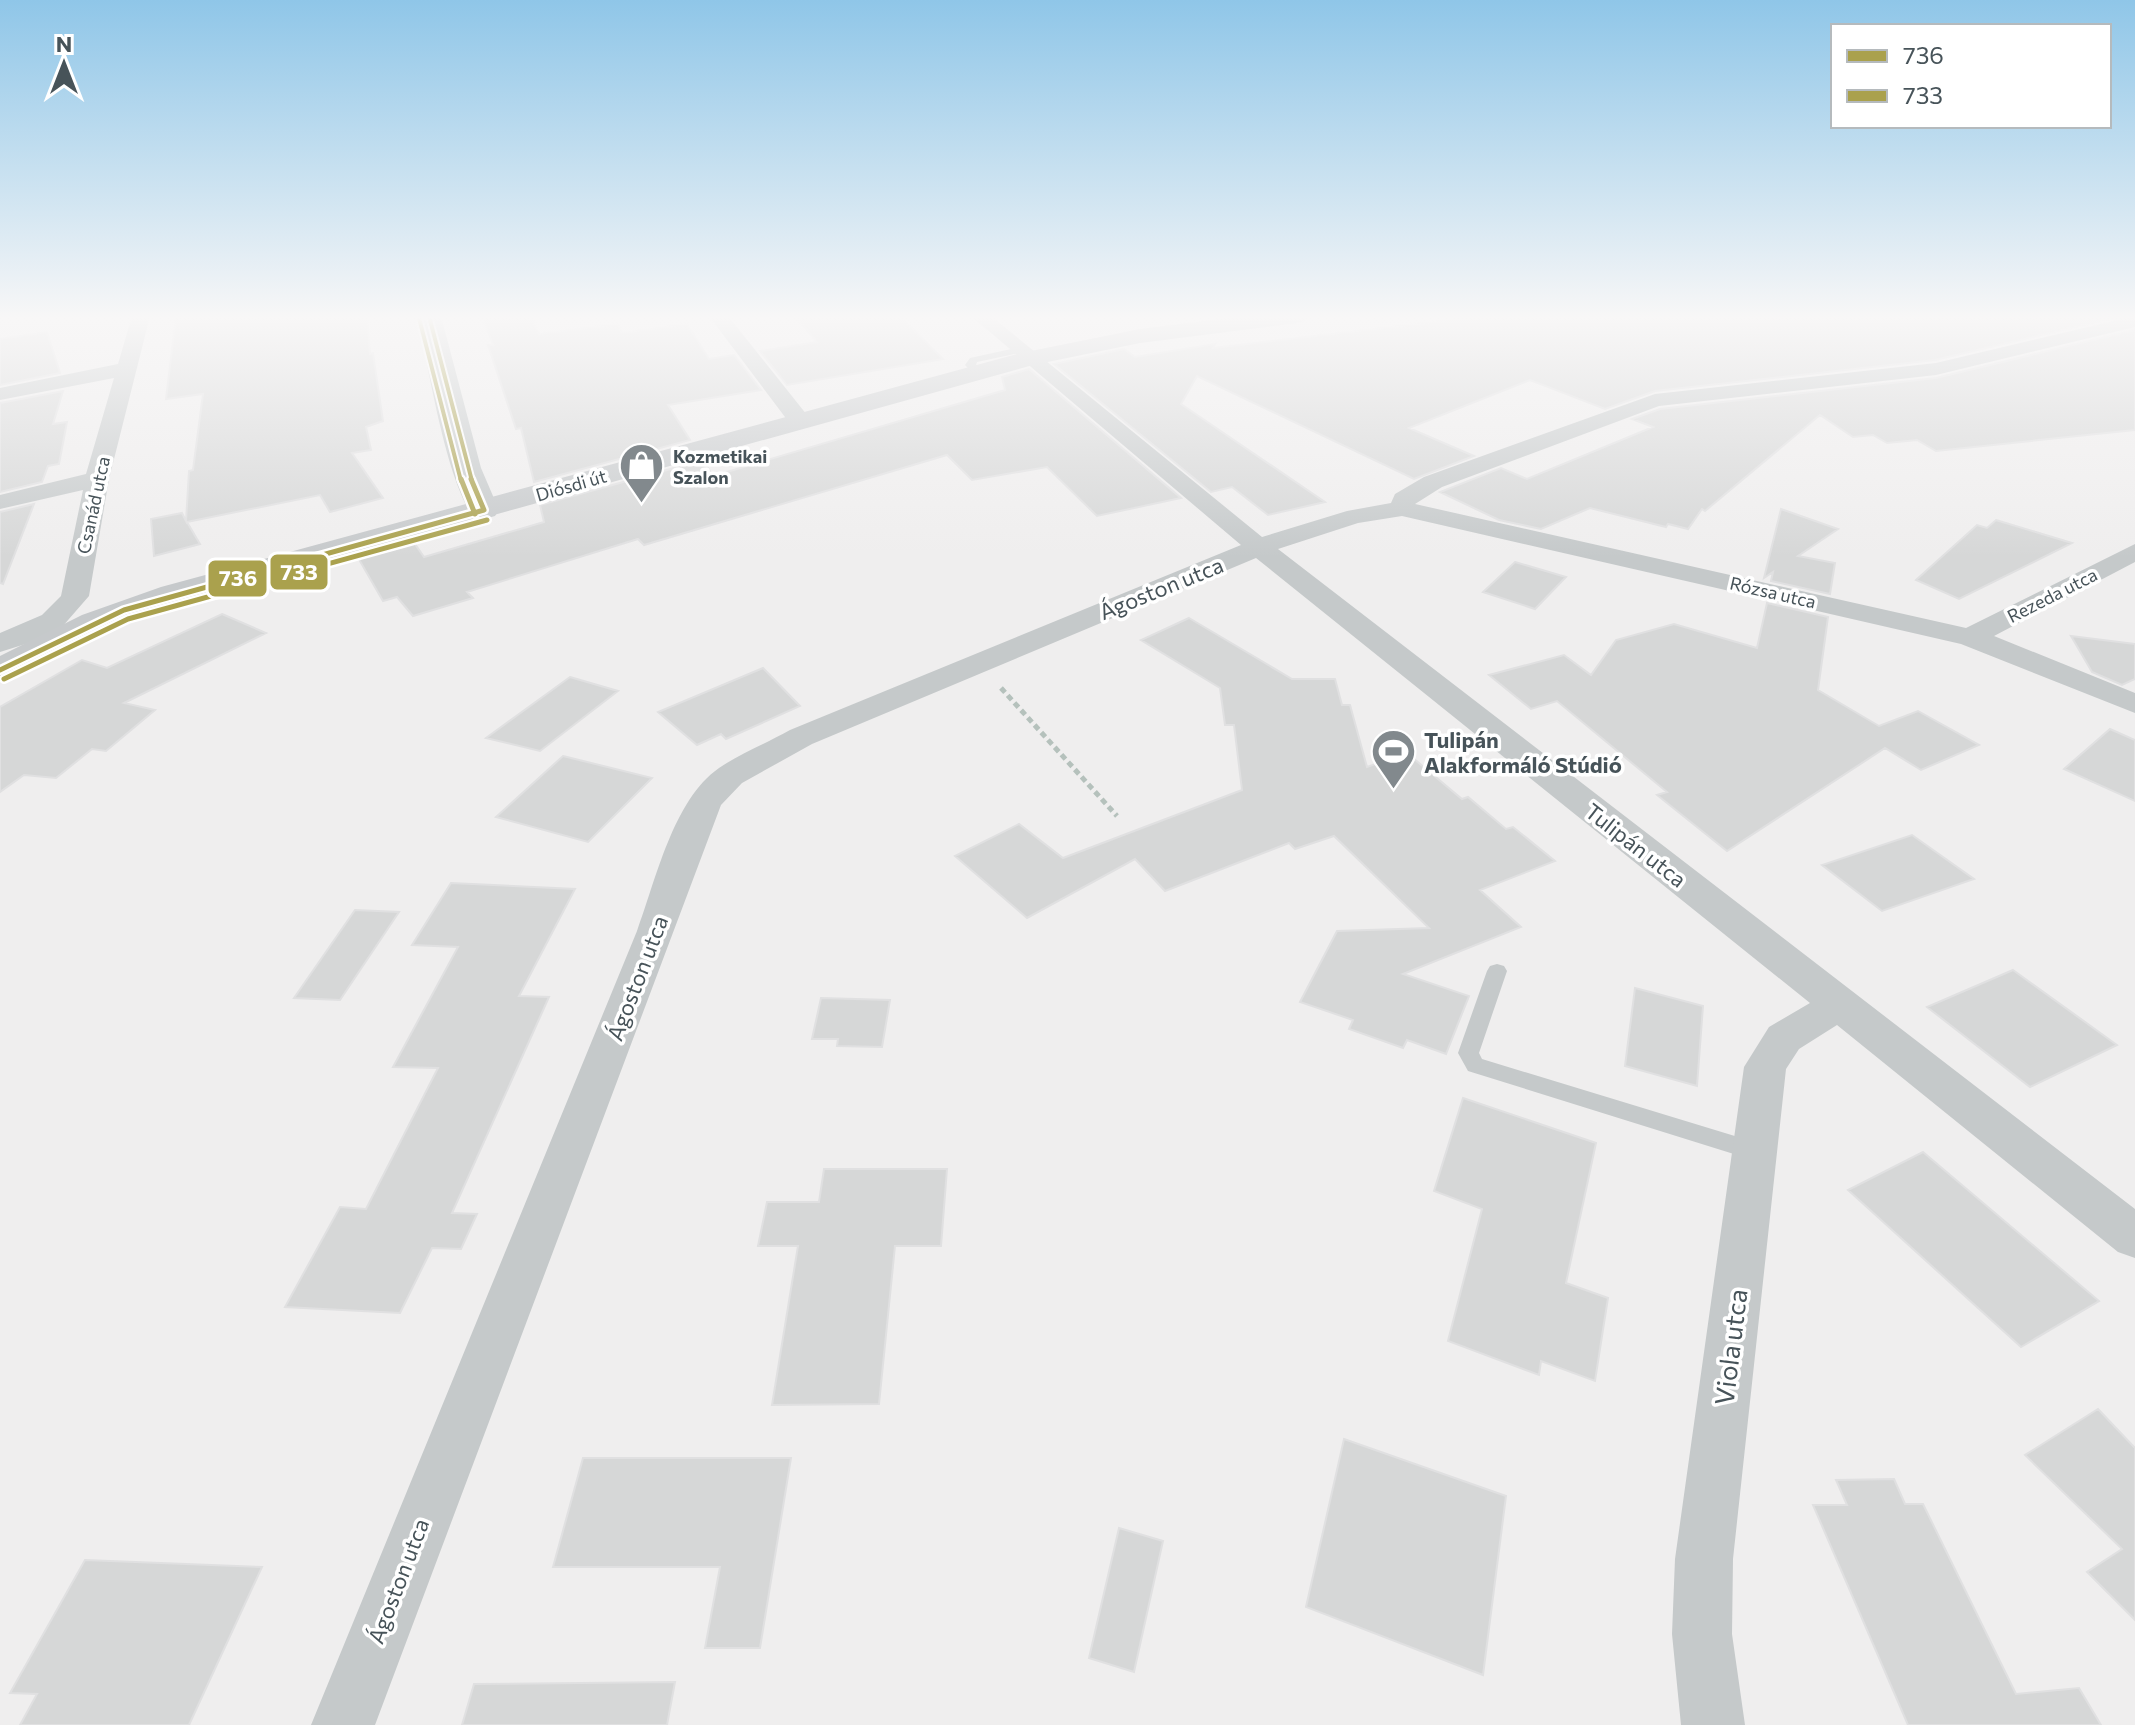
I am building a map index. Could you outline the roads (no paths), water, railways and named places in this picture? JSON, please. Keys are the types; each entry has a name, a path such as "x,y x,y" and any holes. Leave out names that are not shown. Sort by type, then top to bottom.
{"main road":[{"name":"Diósdi út","path":"0,670 124,610 884,396"}],"street":[{"name":"Csanád utca","path":"0,643 34,631 65,613 75,596 97,479 119,396"},
{"path":"449,396 467,468 484,510"},
{"path":"781,396 799,420"},
{"name":"Tulipán utca","path":"1076,396 1260,548 2135,1237"},
{"path":"1402,509 1404,499 1433,482 1655,400 1687,396"},
{"path":"0,502 97,479"},
{"name":"Ágoston utca","path":"343,1725 706,800 730,776 801,737 1324,523 1402,509"},
{"name":"Rózsa utca","path":"1402,509 1970,637 2135,704"},
{"name":"Rezeda utca","path":"1970,637 2135,552"},
{"name":"Viola utca","path":"1713,1725 1702,1634 1704,1559 1765,1067 1784,1038 1839,1005"}],"lane":[{"path":"1497,971 1468,1053 1475,1065 1753,1151"}],"place":[{"name":"Kozmetikai Szalon","path":"642,505"},
{"name":"Tulipán Alakformáló Stúdió","path":"1393,791"}]}
